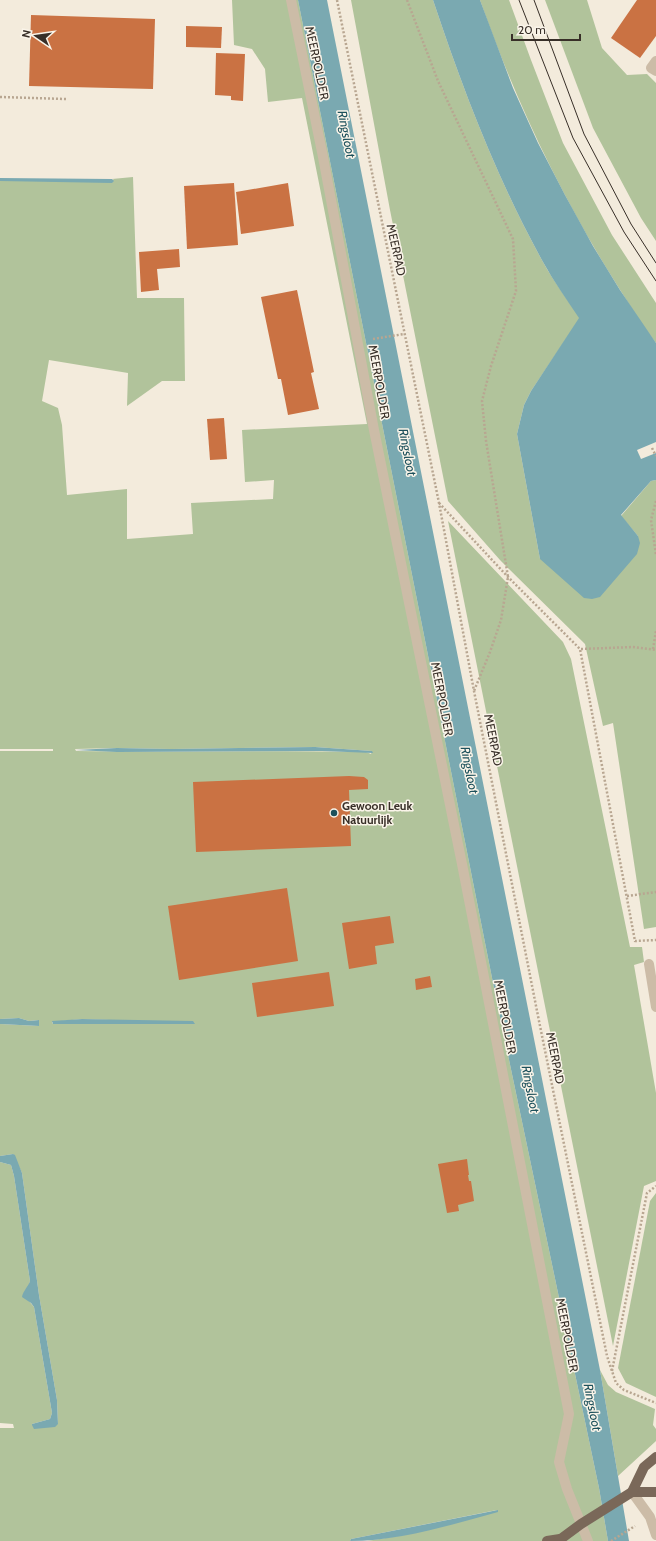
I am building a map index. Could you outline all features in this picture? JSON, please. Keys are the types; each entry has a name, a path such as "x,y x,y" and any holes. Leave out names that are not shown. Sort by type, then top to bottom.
{"main road":[{"path":"629,1494 644,1467 656,1458"},
{"path":"547,1541 559,1540 581,1524 629,1494 656,1492"}],"street":[{"name":"MEERPOLDER","path":"291,0 325,165 374,430 460,856 569,1414 559,1462 567,1489 588,1541"},
{"path":"656,61 651,68 656,72"},
{"path":"649,964 656,1007"},
{"path":"629,1494 650,1517 656,1535"}],"path":[{"name":"MEERPAD","path":"337,0 439,503 474,691 572,1186 612,1373 616,1383 624,1390 656,1403"},
{"path":"407,0 438,81 513,239 516,290 491,366 482,401 486,441 508,577 501,620 474,691"},
{"path":"0,97 66,99"},
{"path":"372,339 404,334"},
{"path":"652,448 656,456"},
{"path":"656,501 651,520 656,555"},
{"path":"439,503 508,577 580,649 635,941 656,940"},
{"path":"580,649 633,647 655,650 656,631"},
{"path":"627,896 656,892"},
{"path":"612,1373 647,1193 656,1186"},
{"path":"612,1541 630,1529"}],"green space":[{"path":"232,0 298,0 495,993 599,1488 608,1541 367,1541 404,1535 497,1510 351,1539 350,1541 0,1541 0,1428 14,1428 13,1424 0,1423 0,1162 11,1165 14,1176 30,1281 28,1288 23,1294 34,1307 52,1413 50,1419 32,1424 58,1424 57,1400 39,1295 22,1173 13,1154 0,1156 0,1024 39,1026 38,1020 29,1021 19,1018 0,1019 0,751 53,751 53,749 0,749 0,181 114,180 112,179 133,177 137,298 184,298 185,381 162,381 127,406 128,373 49,360 42,401 58,408 62,425 67,495 127,489 127,539 193,534 191,503 273,499 274,480 245,482 242,430 367,424 302,98 268,102 265,69 252,49 234,45","holes":["315,747 372,751 371,754 366,752 330,751 148,752 76,751 75,749","82,1019 195,1023 53,1024 52,1022"]},
{"path":"351,0 433,0 469,101 511,199 526,231 547,269 580,318 531,391 524,405 517,434 540,559 638,536 621,516 651,481 656,480 656,927 644,929 613,723 603,726 585,644 500,560 448,501 390,210"},
{"path":"480,0 509,0 563,143 612,235 656,303 656,343 637,316 588,237 536,138 506,70"},
{"path":"545,0 587,0 602,48 627,75 647,74 656,83 656,241 641,218 593,128"},
{"path":"448,521 563,642 571,659 630,947 642,947 644,962 634,965 656,1093 656,1181 644,1186 613,1346"},
{"path":"656,1193 656,1397 626,1383 618,1368 650,1201"},
{"path":"600,1370 608,1385 616,1392 655,1409 653,1425 656,1429 656,1441 618,1476"}],"water":[{"name":"Ringsloot","path":"298,0 327,0 600,1370 629,1541 608,1541 599,1488 495,993"},
{"path":"433,0 480,0 513,88 538,143 593,246 620,290 656,343 656,480 651,481 621,515 638,536 640,543 637,554 600,597 592,599 584,598 540,559 517,434 524,405 531,391 579,318 547,269 526,231 511,199 469,101"},
{"path":"0,178 112,179 114,181 112,183 0,181"},
{"path":"315,747 372,751 373,753 322,751 117,752 75,750 117,748 171,749"},
{"path":"19,1018 29,1021 39,1020 39,1026 0,1024 0,1019"},
{"path":"82,1019 193,1021 195,1024 53,1024 52,1021"},
{"path":"15,1155 22,1173 39,1295 57,1400 58,1424 55,1427 34,1429 32,1425 50,1419 52,1413 34,1307 22,1297 30,1281 14,1176 11,1165 0,1162 0,1156"},
{"path":"498,1510 498,1512 462,1522 406,1535 350,1541 351,1539"}],"pier":[{"path":"656,442 656,453 641,459 637,450"}],"building":[{"path":"637,0 656,0 656,36 640,58 611,38"},
{"path":"31,15 155,19 153,89 29,86"},
{"path":"186,26 222,27 221,48 186,47"},
{"path":"216,53 245,54 243,101 231,100 231,96 215,95"},
{"path":"234,183 238,245 187,249 184,186"},
{"path":"288,183 294,226 241,234 236,192"},
{"path":"179,249 180,267 157,269 159,290 141,292 139,252"},
{"path":"297,290 314,372 311,373 319,409 288,415 281,379 278,379 261,297"},
{"path":"224,418 227,459 210,460 207,419"},
{"path":"349,776 364,777 368,780 368,789 349,790 351,846 196,852 193,782"},
{"path":"287,888 298,961 179,980 168,906"},
{"path":"390,916 394,943 375,946 377,964 349,969 342,923"},
{"path":"329,972 334,1006 257,1017 252,983"},
{"path":"430,976 432,987 416,990 415,979"},
{"path":"467,1159 469,1181 471,1181 474,1201 458,1205 459,1211 447,1213 438,1164"}],"tram line":[{"path":"519,0 573,138 624,232 656,281"},
{"path":"534,0 584,134 631,224 656,263"}],"place":[{"name":"Gewoon Leuk Natuurlijk","path":"334,813"}]}
